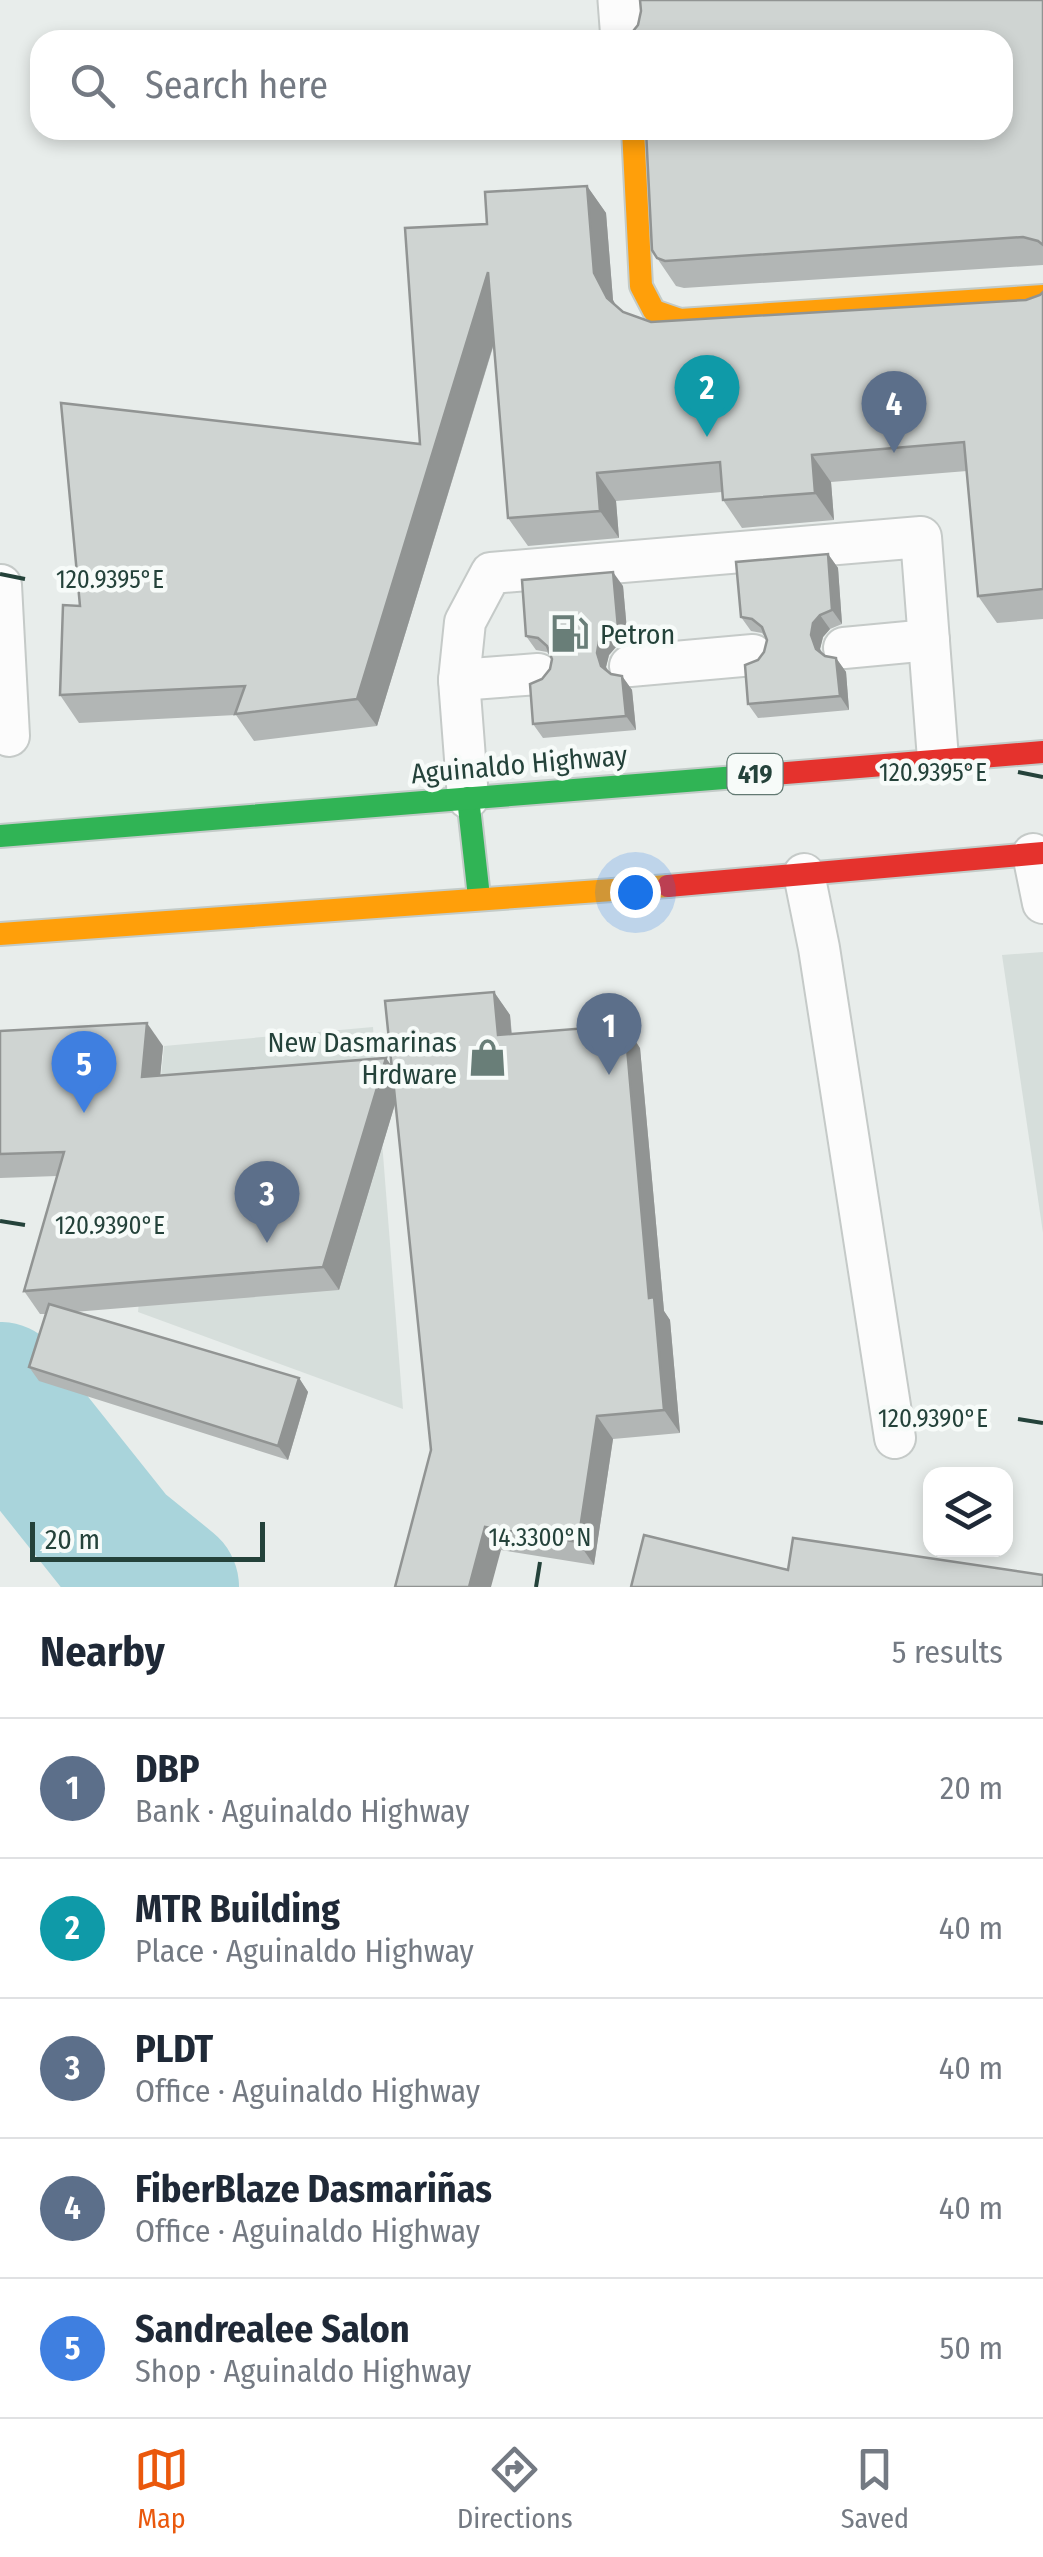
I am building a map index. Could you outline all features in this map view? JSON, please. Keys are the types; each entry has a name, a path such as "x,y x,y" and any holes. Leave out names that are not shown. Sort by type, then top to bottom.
{"main road":[{"path":"634,140 641,286 654,311 680,320 1043,296"},
{"name":"Aguinaldo Highway","path":"0,836 1043,752"},
{"path":"468,798 479,897"},
{"path":"0,934 1038,854"}],"street":[{"path":"626,0 628,30"}],"lane":[{"path":"468,798 459,680 465,622 492,573 921,537 938,759"},
{"path":"1,585 9,736"},
{"path":"844,648 929,640"},
{"path":"630,666 753,654"},
{"path":"459,680 538,674"},
{"path":"1038,854 1043,903"},
{"path":"804,874 819,948 895,1438"}],"shaded area":[{"path":"1043,952 1043,1233 1002,955"},
{"path":"373,1027 403,1409 138,1312 164,1046"}],"building":[{"path":"640,0 1043,0 1043,245 1023,237 665,261 657,258 652,250 646,140 1013,140 1013,30 634,30 641,11"},
{"path":"587,186 594,273 607,298 623,312 651,322 1026,300 1043,292 1043,589 978,596 964,442 812,455 815,493 723,500 720,462 597,473 600,511 508,518 488,272 357,699 235,714 245,686 60,695 63,605 80,606 61,403 420,444 405,228 487,224 485,192"},
{"path":"828,554 832,610 813,623 811,635 816,649 836,658 840,696 748,704 745,665 758,660 767,640 762,627 741,617 736,562"},
{"path":"613,572 618,628 599,641 597,653 601,666 622,676 626,716 533,724 530,684 542,679 552,659 547,646 538,638 526,636 522,580"},
{"path":"494,992 498,1035 625,1025 649,1298 654,1297 664,1410 597,1416 578,1542 485,1527 469,1587 395,1587 431,1450 385,1001"},
{"path":"147,1023 142,1077 386,1058 323,1267 24,1291 64,1152 0,1154 0,1031"},
{"path":"49,1304 299,1378 278,1446 29,1367"},
{"path":"644,1535 788,1570 793,1538 1043,1575 1043,1587 631,1587"}],"waterway":[{"path":"0,1392 18,1421 116,1544 169,1587"}],"traffic: fast":[{"path":"0,836 749,776"},
{"path":"468,798 479,897"}],"traffic: slow":[{"path":"634,140 641,286 654,311 680,320 1043,296"},
{"path":"0,934 668,886"}],"traffic: jam":[{"path":"749,776 1043,752"},
{"path":"668,886 1043,853"}],"place":[{"name":"MTR Building","path":"707,437"},
{"name":"FiberBlaze Dasmariñas","path":"894,453"},
{"name":"Petron","path":"570,634"},
{"name":"New Dasmarinas Hrdware","path":"487,1058"},
{"name":"DBP","path":"609,1075"},
{"name":"Sandrealee Salon","path":"84,1113"},
{"name":"PLDT","path":"267,1243"}]}
